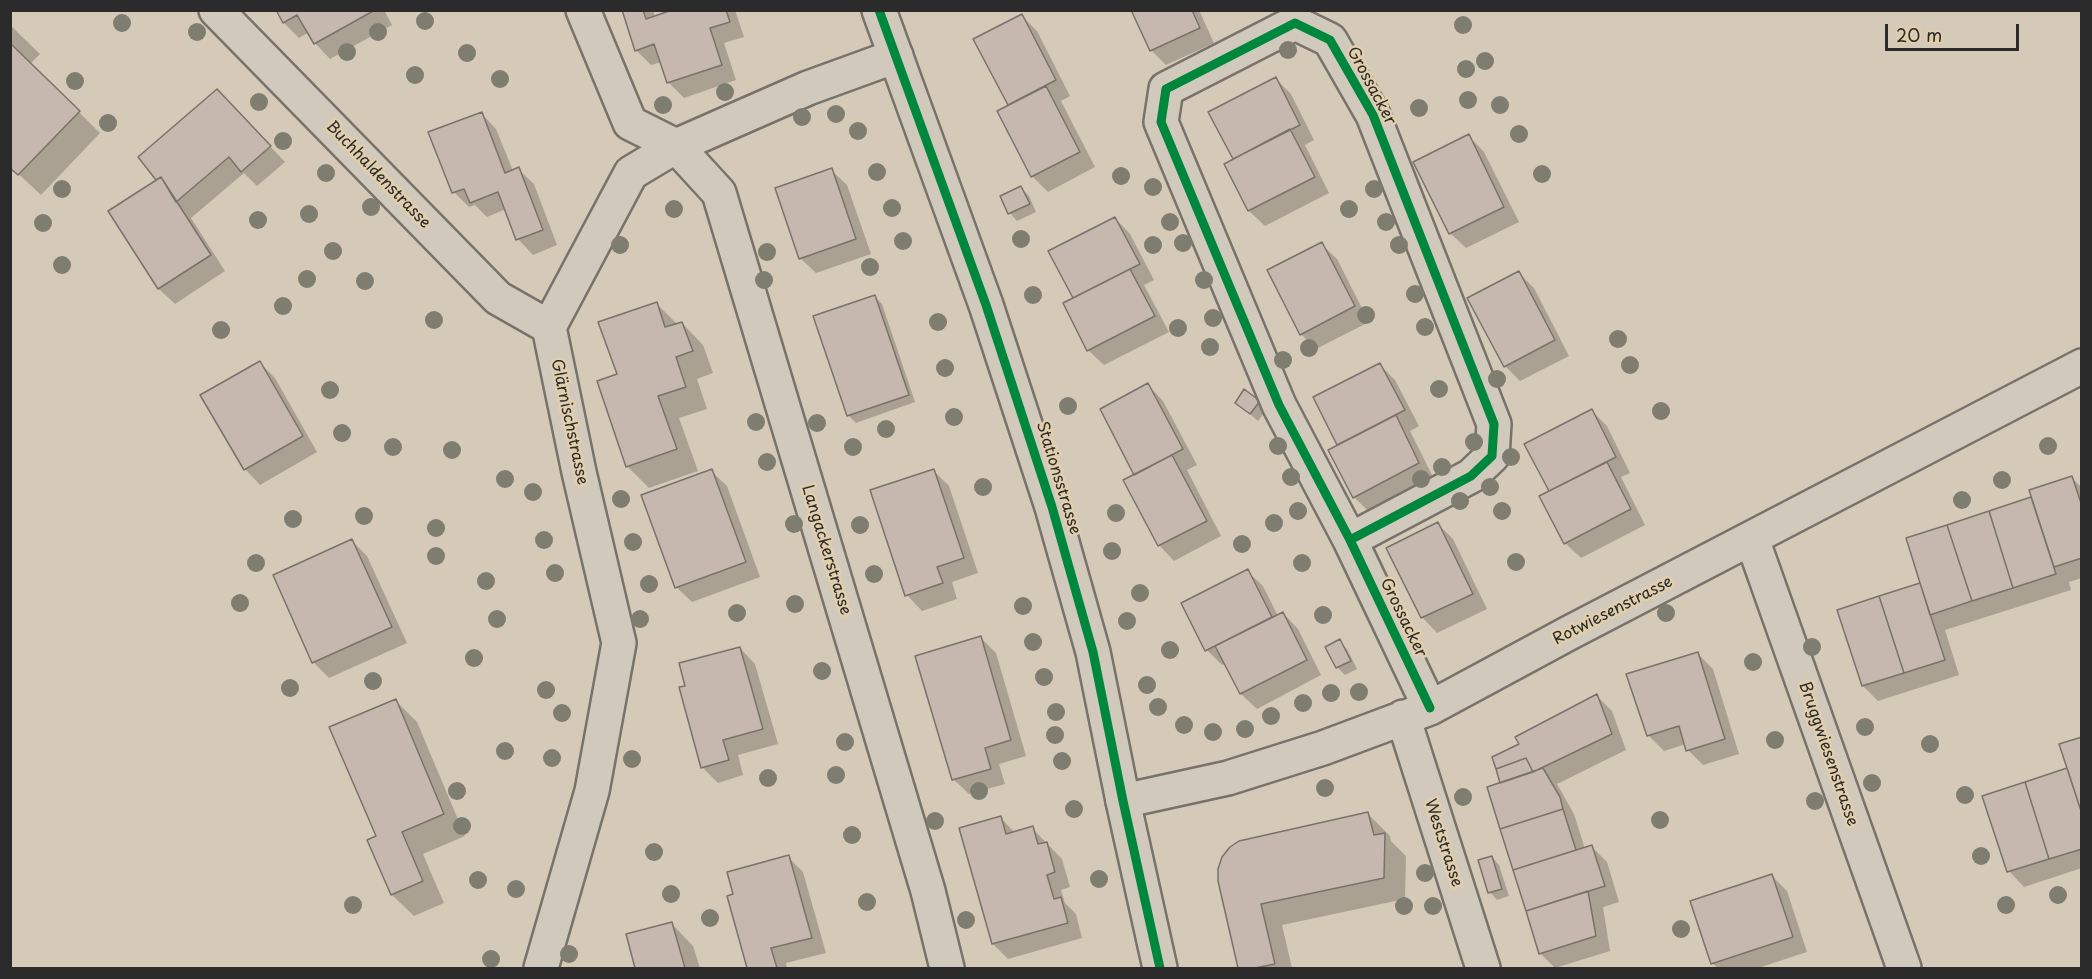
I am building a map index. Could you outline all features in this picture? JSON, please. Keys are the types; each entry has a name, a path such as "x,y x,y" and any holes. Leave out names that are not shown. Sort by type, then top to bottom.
{"street":[{"name":"Buchhaldenstrasse","path":"216,10 498,298 549,327"},
{"name":"Langackerstrasse","path":"583,10 630,123 676,147 719,193 928,891 947,969"},
{"name":"Stationsstrasse","path":"879,10 986,305 1052,507 1094,652 1123,801 1160,969"},
{"name":"Grossacker","path":"1350,540 1471,476 1492,456 1494,424 1373,115 1330,40 1295,23 1167,89 1161,122 1279,405 1350,540 1417,713"},
{"path":"549,327 631,173 676,147 808,88 896,56"},
{"name":"Glärnischstrasse","path":"541,969 592,790 618,643 549,327"},
{"name":"Rotwiesenstrasse","path":"1123,801 1228,778 1323,748 1417,713 2082,366"},
{"name":"Bruggwiesenstrasse","path":"1752,539 1904,969"},
{"name":"Weststrasse","path":"1417,713 1483,969"}],"building":[{"path":"276,10 375,10 314,44 297,15 283,23"},
{"path":"622,10 643,10 646,19 672,10 726,10 730,22 710,28 722,65 667,83 654,44 635,51"},
{"path":"1131,10 1192,10 1200,28 1150,51"},
{"path":"1022,14 1056,80 1008,105 973,39"},
{"path":"10,43 80,111 18,175 10,168"},
{"path":"1276,77 1300,125 1233,159 1208,112"},
{"path":"1046,86 1080,152 1031,177 997,111"},
{"path":"217,89 271,146 241,172 229,157 176,202 161,177 156,180 138,157"},
{"path":"482,112 505,173 519,167 543,230 516,240 498,192 470,203 464,189 452,193 428,132"},
{"path":"1290,129 1315,177 1248,211 1224,164"},
{"path":"1469,134 1504,207 1449,234 1413,162"},
{"path":"832,168 856,239 799,259 775,188"},
{"path":"161,177 211,255 158,289 108,211"},
{"path":"1021,186 1030,204 1008,214 1000,196"},
{"path":"1115,217 1140,264 1073,298 1048,251"},
{"path":"1322,242 1355,306 1300,335 1267,270"},
{"path":"1130,269 1155,316 1087,351 1063,303"},
{"path":"1519,271 1555,340 1504,367 1467,298"},
{"path":"875,295 909,395 847,416 813,316"},
{"path":"657,302 665,327 682,322 693,351 676,357 686,387 658,396 677,449 626,467 597,381 617,374 598,322"},
{"path":"260,361 303,436 244,470 200,395"},
{"path":"1380,363 1405,410 1337,445 1313,397"},
{"path":"1148,383 1183,449 1134,475 1100,409"},
{"path":"1244,389 1260,401 1250,414 1235,403"},
{"path":"1592,409 1616,457 1549,491 1524,444"},
{"path":"1396,415 1419,463 1353,498 1328,450"},
{"path":"1172,455 1207,521 1158,546 1123,480"},
{"path":"1607,462 1631,509 1564,544 1539,496"},
{"path":"712,469 746,562 675,588 641,495"},
{"path":"934,469 964,558 937,567 943,583 905,596 870,490"},
{"path":"2072,476 2082,506 2082,558 2054,567 2029,490"},
{"path":"2031,497 2056,574 2013,588 1989,511"},
{"path":"1989,511 2013,588 1972,601 1947,525"},
{"path":"1438,522 1473,594 1421,618 1386,548"},
{"path":"1947,525 1972,601 1930,615 1906,538"},
{"path":"352,539 392,627 312,663 273,575"},
{"path":"1248,569 1272,617 1205,651 1181,603"},
{"path":"1920,583 1945,660 1904,673 1879,596"},
{"path":"1879,596 1904,673 1862,686 1837,610"},
{"path":"1283,612 1307,660 1240,694 1215,646"},
{"path":"981,636 1011,740 985,748 991,769 952,780 915,656"},
{"path":"1340,639 1351,661 1336,668 1325,647"},
{"path":"740,647 763,729 723,740 729,760 701,768 679,687 685,686 679,663"},
{"path":"1698,652 1725,739 1686,751 1679,726 1647,736 1626,674"},
{"path":"1597,694 1612,734 1533,772 1526,758 1496,769 1492,757 1519,744 1515,737"},
{"path":"396,699 444,814 402,832 423,881 391,895 367,840 376,836 329,727"},
{"path":"2082,737 2082,814 2059,744"},
{"path":"1526,758 1533,772 1500,783 1496,769"},
{"path":"1543,768 1560,797 1563,809 1500,829 1487,787"},
{"path":"2067,768 2082,814 2082,849 2049,859 2025,782"},
{"path":"2025,782 2049,859 2007,872 1982,796"},
{"path":"1563,809 1576,850 1513,870 1500,829"},
{"path":"1368,812 1374,835 1385,833 1384,878 1261,904 1275,964 1255,968 1238,968 1218,881 1218,869 1222,857 1230,847 1239,841"},
{"path":"1001,816 1006,834 1033,826 1038,844 1047,842 1055,872 1047,875 1054,899 1061,897 1068,923 992,944 959,828"},
{"path":"1592,845 1605,886 1526,911 1513,870"},
{"path":"789,855 812,938 771,948 777,968 747,968 727,896 733,894 727,872"},
{"path":"1492,856 1502,889 1488,893 1478,860"},
{"path":"1772,874 1793,937 1711,964 1690,901"},
{"path":"1588,891 1596,936 1539,954 1526,911"},
{"path":"672,922 685,968 635,968 626,934"}],"cycle path":[{"path":"879,10 986,305 1052,507 1093,652 1160,968"},
{"path":"1350,540 1471,476 1492,456 1494,424 1373,115 1330,40 1295,23 1166,89 1161,122 1279,405 1350,540 1430,708"}]}
